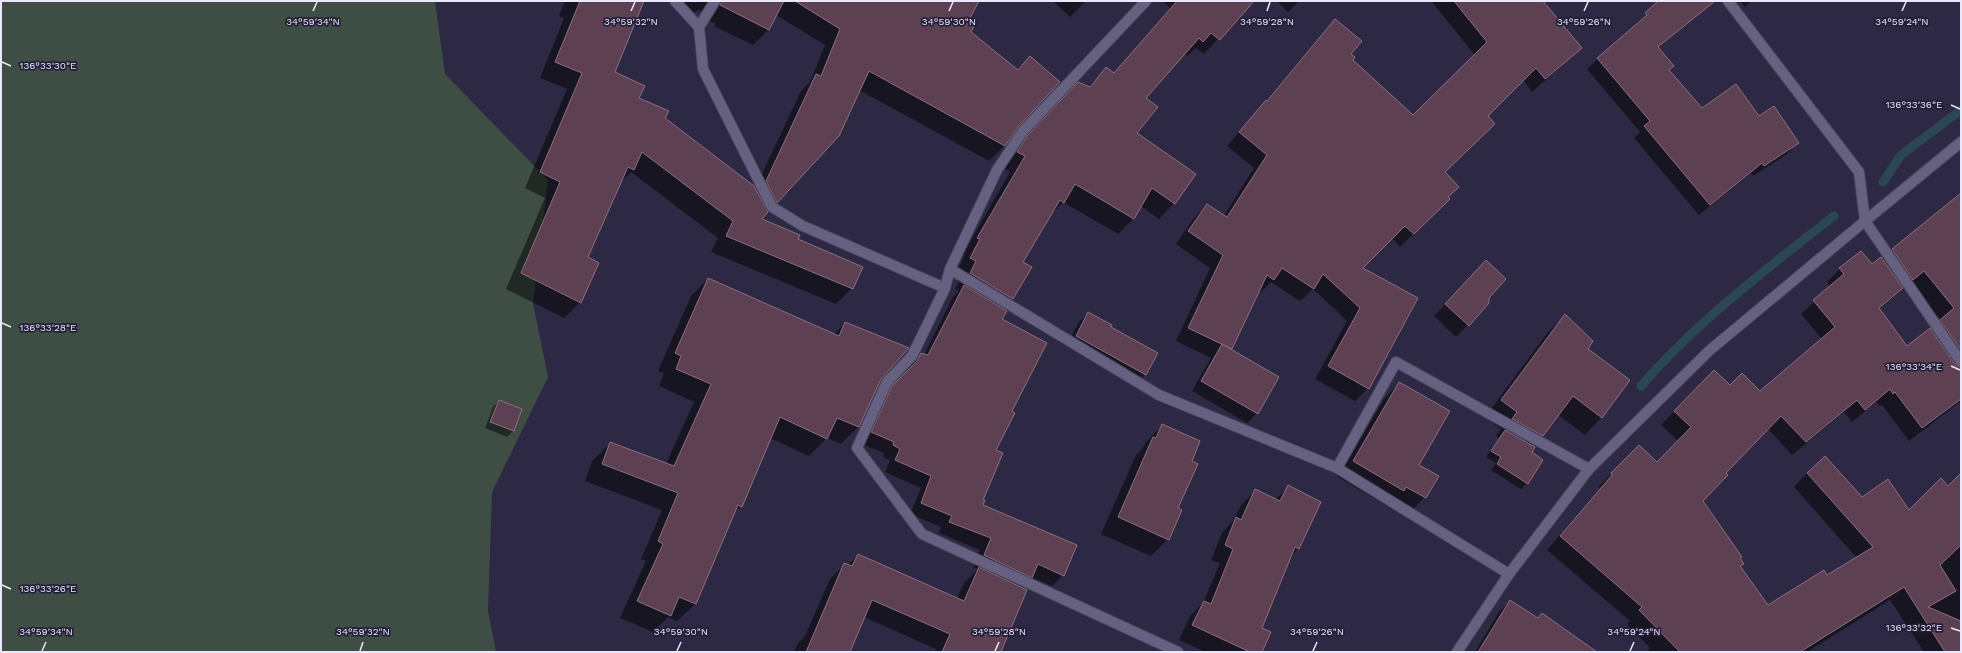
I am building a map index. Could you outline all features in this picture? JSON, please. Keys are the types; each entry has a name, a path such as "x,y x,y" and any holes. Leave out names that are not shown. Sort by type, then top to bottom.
{"street":[{"path":"675,1 699,27 704,69 772,207 802,226 945,288"},
{"path":"699,27 715,1"},
{"path":"1146,1 1023,131 998,170 950,268 945,288 912,356 887,382 857,448 922,534 1178,652"},
{"path":"1728,1 1859,172 1865,220 1961,362"},
{"path":"1457,652 1508,574 1589,469 1710,350 1961,142"},
{"path":"950,268 1158,395 1337,468 1508,574"},
{"path":"1337,468 1396,362 1589,469"}],"green space":[{"path":"1,1 435,1 445,74 548,180 533,303 548,377 492,492 488,611 496,652 1,652"}],"building":[{"path":"580,1 644,1 615,72 645,86 639,98 669,111 665,118 754,186 768,212 762,219 800,235 798,239 863,267 853,289 726,236 733,221 642,152 634,170 628,167 588,257 599,263 581,303 521,273 560,182 540,172 582,73 555,62"},
{"path":"721,1 784,1 769,30 720,5"},
{"path":"795,1 979,1 969,20 975,24 971,32 1018,70 1030,56 1060,82 1018,127 1005,146 869,71 839,136 777,203 766,181 816,74 821,76 840,29"},
{"path":"1177,1 1254,1 1220,40 1211,33 1203,42 1199,38 1146,98 1158,107 1137,133 1196,174 1175,204 1152,188 1134,219 1075,184 1064,203 1060,200 1023,262 1032,267 1013,299 970,273 976,261 970,258 980,239 977,238 1025,156 1017,152 1028,135 1078,82 1090,87 1106,67 1114,73"},
{"path":"1454,1 1543,1 1582,48 1545,79 1536,68 1488,116 1495,124 1445,172 1459,187 1448,197 1450,199 1414,234 1405,226 1363,268 1418,298 1369,389 1328,366 1360,308 1323,274 1314,289 1282,268 1274,280 1267,275 1232,349 1188,328 1223,255 1188,231 1207,204 1227,217 1267,155 1239,132 1266,100 1267,101 1335,19 1362,41 1351,54 1355,57 1353,60 1413,115 1487,42"},
{"path":"1658,1 1715,1 1658,47 1674,66 1669,70 1702,108 1736,84 1759,116 1774,106 1799,143 1764,166 1762,163 1710,205 1644,126 1650,121 1597,58 1647,15 1645,13"},
{"path":"1961,193 1961,350 1940,320 1954,308 1924,271 1913,280 1892,249"},
{"path":"1861,251 1872,264 1881,257 1903,288 1879,308 1907,346 1930,328 1956,366 1961,368 1961,399 1922,428 1895,392 1893,394 1890,389 1865,410 1857,400 1806,442 1781,416 1726,473 1728,475 1703,501 1742,557 1740,558 1744,564 1740,566 1768,605 1824,570 1827,575 1873,547 1807,473 1825,456 1862,497 1888,479 1909,510 1941,478 1948,486 1961,473 1961,545 1940,565 1956,591 1928,607 1961,621 1961,652 1945,652 1904,587 1800,652 1680,652 1639,610 1642,607 1560,536 1612,475 1611,473 1639,445 1657,462 1691,427 1674,411 1714,370 1730,385 1742,373 1760,391 1835,327 1813,300 1844,274 1839,268"},
{"path":"1486,260 1506,279 1489,298 1489,303 1469,326 1445,304"},
{"path":"708,278 839,336 845,322 909,348 881,379 859,427 837,418 827,439 780,417 742,507 738,505 696,604 679,597 671,616 637,601 663,544 658,541 678,493 602,464 610,442 674,466 711,384 676,369 681,356 675,353"},
{"path":"964,285 1007,311 1002,319 1047,343 1012,411 1015,413 996,450 1003,453 983,500 985,500 983,505 1077,545 1064,576 1038,564 1032,578 984,555 991,538 949,522 952,516 921,503 931,476 895,460 900,449 893,445 894,442 871,432 892,386 917,361 921,353 928,355"},
{"path":"1088,312 1112,325 1111,327 1158,353 1146,375 1076,336"},
{"path":"1565,314 1593,341 1588,349 1630,380 1602,418 1573,396 1543,436 1512,419 1517,412 1501,400"},
{"path":"1222,344 1279,377 1258,414 1201,381"},
{"path":"1399,382 1450,411 1419,465 1439,476 1426,498 1406,487 1404,491 1353,461"},
{"path":"499,400 522,409 514,431 490,422"},
{"path":"1162,424 1200,441 1192,461 1198,464 1178,508 1182,510 1169,540 1118,517 1153,437 1156,438"},
{"path":"1505,430 1535,447 1532,452 1543,460 1528,484 1497,464 1501,457 1491,451"},
{"path":"1288,485 1321,502 1299,549 1295,547 1262,628 1271,632 1262,652 1250,652 1192,625 1204,601 1211,604 1233,549 1225,545 1236,517 1241,520 1255,489 1280,501"},
{"path":"858,554 964,601 979,567 1027,590 1001,652 942,652 950,634 872,600 850,652 806,652 844,563 852,566"},
{"path":"1510,600 1538,618 1542,613 1597,652 1478,652"}],"waterway":[{"path":"1883,182 1901,155 1961,110"},
{"path":"1641,386 1686,339 1733,296 1834,216"}]}
